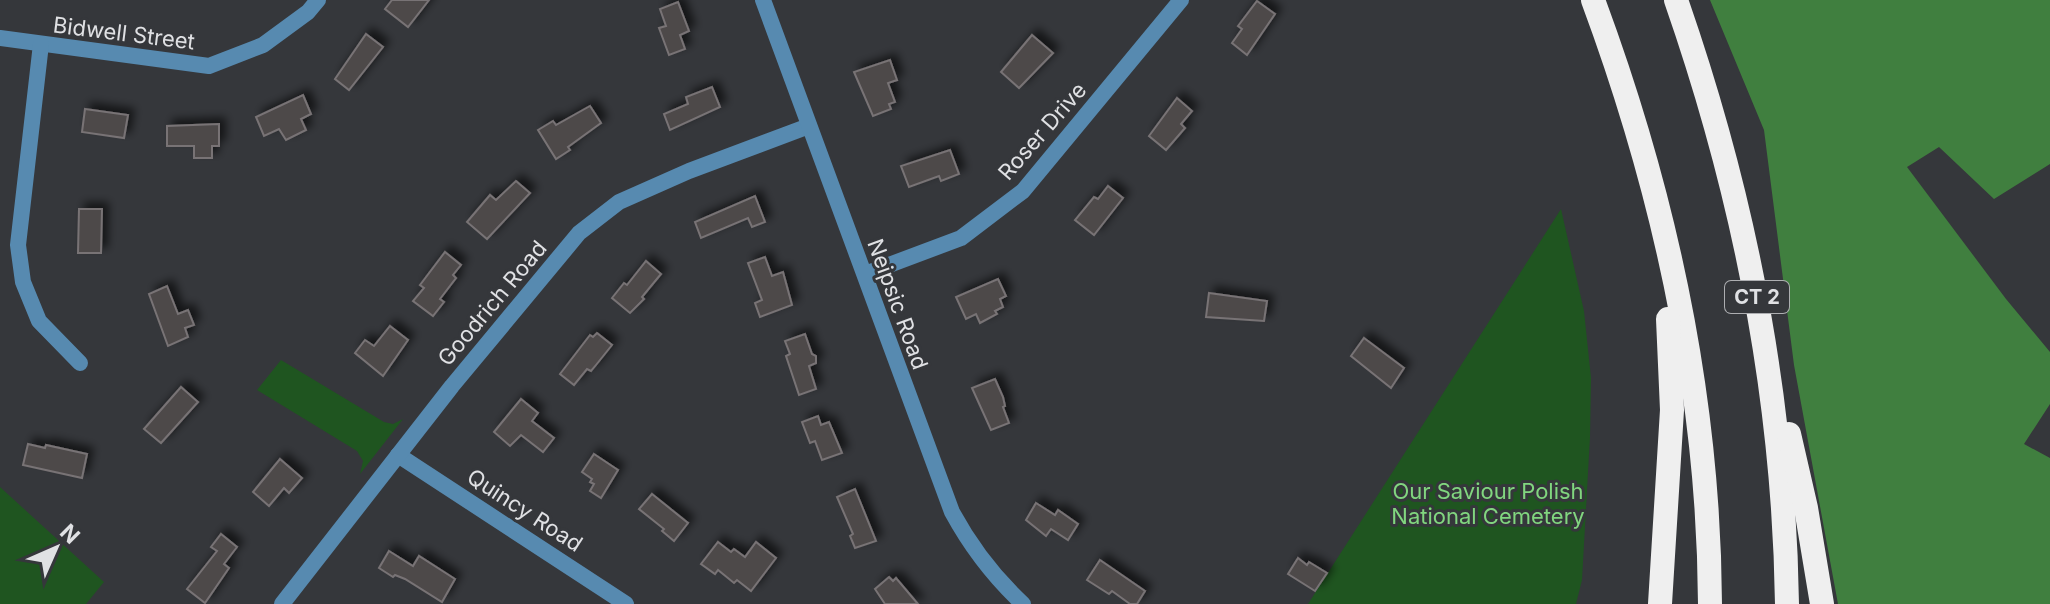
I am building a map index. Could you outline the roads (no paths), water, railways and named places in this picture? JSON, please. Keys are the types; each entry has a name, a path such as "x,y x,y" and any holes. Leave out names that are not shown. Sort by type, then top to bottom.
{"highway":[{"path":"1593,0 1633,116 1672,266 1698,417 1706,504 1710,604"},
{"name":"CT 2","path":"1676,0 1732,184 1753,280 1767,358 1781,480 1787,604"},
{"path":"1660,604 1671,443 1672,370 1666,296 1672,266"},
{"path":"1767,358 1799,472 1822,604"}],"street":[{"name":"Bidwell Street","path":"0,38 209,66 263,45 308,12 318,0"},
{"name":"Neipsic Road","path":"763,0 952,512 967,539 1014,601"},
{"name":"Roser Drive","path":"865,274 961,238 1023,191 1181,0"},
{"path":"41,44 18,245 23,282 39,321 80,363"},
{"name":"Goodrich Road","path":"282,604 398,455 579,233 619,202 689,171 809,126"},
{"name":"Quincy Road","path":"398,455 626,604"}],"park label":[{"name":"Our Saviour Polish National Cemetery","path":"1488,504"}]}
